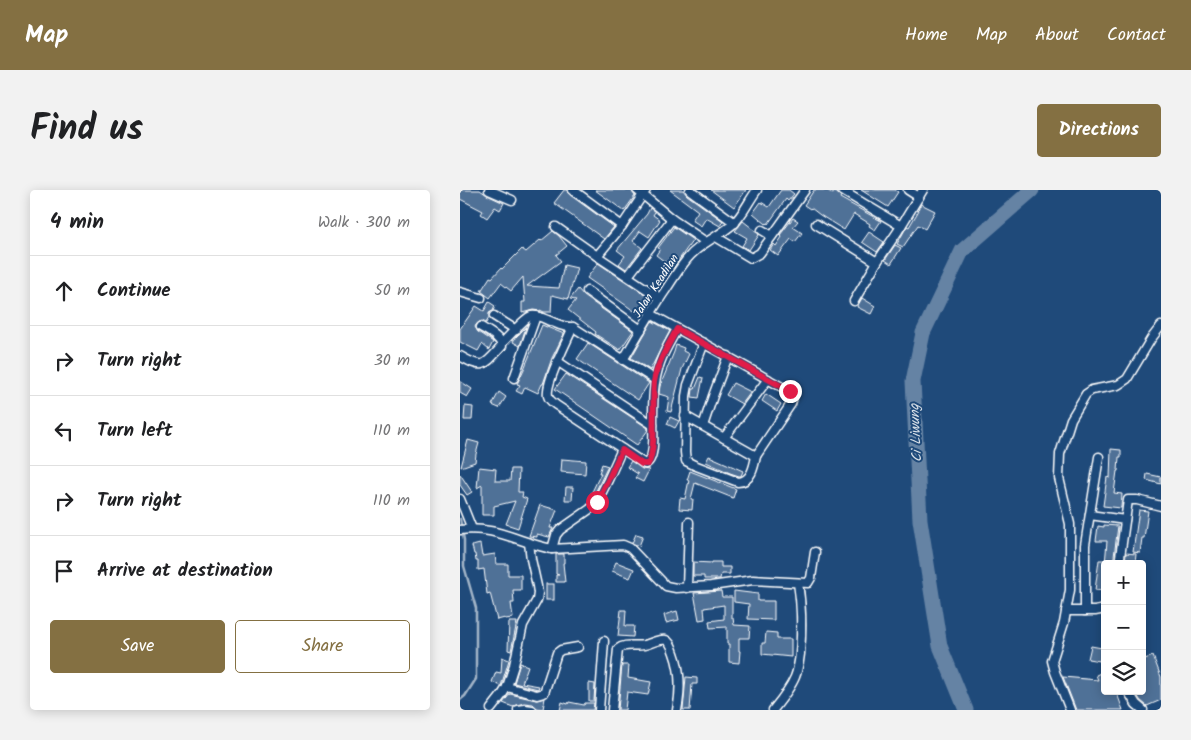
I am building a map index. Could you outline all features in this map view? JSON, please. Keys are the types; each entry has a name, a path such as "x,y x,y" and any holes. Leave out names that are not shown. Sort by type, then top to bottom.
{"street":[{"path":"489,190 512,200"},
{"path":"573,190 622,226"},
{"path":"690,190 735,223"},
{"name":"Jalan Keadilan","path":"623,360 660,298 685,261 695,250 735,223 756,190"},
{"path":"716,237 751,258 760,253 805,190"},
{"path":"841,190 901,226"},
{"path":"854,301 921,193 908,190"},
{"path":"597,256 622,226 642,192 672,219 706,242"},
{"path":"628,276 672,219"},
{"path":"816,224 877,262"},
{"path":"557,228 660,298"},
{"path":"762,230 772,236"},
{"path":"587,291 641,330"},
{"path":"460,292 481,298"},
{"path":"651,314 728,356 790,391 792,394 791,404 756,456 746,481 738,482 688,463 685,458 686,396 688,385 704,343"},
{"path":"494,316 516,330"},
{"path":"460,356 478,365 484,364 531,316 536,316 566,328 573,327 655,380"},
{"path":"514,378 536,316"},
{"path":"1070,710 1052,661 1064,624 1070,590 1071,538 1068,515 1059,478 1060,454 1071,419 1086,394 1092,390 1118,385 1127,379 1151,338 1161,326"},
{"path":"481,327 499,339 502,344"},
{"path":"573,327 557,361 548,390 550,399 642,464 648,464 653,448 655,380 660,362 677,329"},
{"path":"703,426 728,356"},
{"path":"557,361 653,425"},
{"path":"724,438 768,379"},
{"path":"685,416 756,456"},
{"path":"552,549 556,535 560,530 597,502 622,450"},
{"path":"1084,611 1085,545 1099,457"},
{"path":"460,499 467,529 492,531 552,549 622,545 630,548 666,586 676,588 711,586 752,580 809,582 815,552"},
{"path":"1120,560 1127,501 1137,500 1161,506"},
{"path":"1090,515 1125,520"},
{"path":"687,588 689,522"},
{"path":"491,709 507,687 523,625 537,600 538,593 529,543"},
{"path":"773,710 787,691 797,669 802,619 798,583"},
{"path":"1066,611 1095,612 1101,610"},
{"path":"612,710 618,649 620,646 642,646 666,640 671,643 679,672 677,710"},
{"path":"599,710 604,641"},
{"path":"507,687 541,695 544,693 557,653 561,650 578,647"},
{"path":"1130,695 1142,710"},
{"path":"518,710 532,710"}],"building":[{"path":"460,190 480,190 504,203 500,210 495,207 487,218 481,214 483,211 460,199"},
{"path":"564,190 567,190 570,195 614,227 604,239 554,203"},
{"path":"595,190 631,190 635,196 624,211"},
{"path":"670,190 683,190 687,195 723,221 720,226 706,218 701,226 692,220 698,211"},
{"path":"711,190 746,190 734,207"},
{"path":"781,190 789,190 794,194 788,201 786,199 768,224 766,224 753,213 761,202 769,207"},
{"path":"814,190 827,190 833,194 835,191 841,196 840,198 881,221 875,230 869,226 870,224 854,214 844,230 804,205"},
{"path":"861,190 895,190 898,192 888,207"},
{"path":"921,204 935,211 925,229 918,225 903,247 897,244 907,226 909,227"},
{"path":"650,208 655,212 653,215 660,220 649,237 640,231 633,241 642,248 626,269 619,264 625,256 617,250"},
{"path":"793,218 798,221 793,227 802,233 795,242 791,239 778,256 770,250 774,244 776,246 782,237 780,235"},
{"path":"743,221 759,235 749,250 742,246 747,238 735,231"},
{"path":"674,227 693,240 673,268 656,255 660,249 658,248"},
{"path":"553,231 567,246 556,255 561,261 527,286 559,288 564,265 577,268 568,299 552,295 551,312 533,310 522,313 522,302 525,302 523,277 511,291 501,283 490,298 481,291 490,277 492,278 522,249 526,252"},
{"path":"869,232 884,242 877,252 862,242"},
{"path":"895,245 901,248 891,264 885,260"},
{"path":"598,263 649,297 637,313 587,278"},
{"path":"578,289 584,296 633,331 620,350 595,334 596,332 568,310 576,300 570,299"},
{"path":"862,298 875,306 871,314 857,307"},
{"path":"489,302 495,306 493,311 489,313 486,323 479,322 475,327 478,332 493,342 489,350 482,344 478,351 460,342 460,329 476,306 484,311"},
{"path":"652,321 670,331 650,370 631,358"},
{"path":"542,325 564,334 538,393 525,387 522,394 516,391 520,385 517,384"},
{"path":"526,327 520,346 513,342"},
{"path":"588,343 649,383 638,400 577,359"},
{"path":"676,345 684,348 683,351 689,354 682,369 671,412 667,411 669,397 659,394 659,392"},
{"path":"566,374 648,428 637,445 555,389"},
{"path":"700,377 703,378 699,398 692,397 693,389 695,389"},
{"path":"460,381 472,389 467,397 460,393"},
{"path":"733,383 751,392 742,404 726,395"},
{"path":"499,392 506,397 499,408 492,405"},
{"path":"766,394 781,404 777,411 762,401"},
{"path":"465,406 473,407 472,420 464,420"},
{"path":"670,417 679,421 675,428 667,424"},
{"path":"468,440 479,443 475,462 461,467"},
{"path":"1111,449 1121,450 1114,493 1122,494 1121,508 1103,506 1107,477 1110,478"},
{"path":"709,456 743,471 741,476 706,462"},
{"path":"562,459 586,461 585,474 561,472"},
{"path":"631,461 642,469 649,470 643,482 635,478 638,474 627,467"},
{"path":"602,464 608,466 594,495 591,494 601,473 599,473"},
{"path":"479,467 496,469 495,481 510,481 511,469 519,469 518,492 523,492 522,497 527,499 518,528 506,524 515,501 494,506 494,515 482,515 482,485 477,488"},
{"path":"690,471 736,489 733,498 695,483 691,499 693,499 692,510 679,509 680,498 685,499"},
{"path":"460,474 472,492 467,495 460,485"},
{"path":"1147,474 1161,477 1161,484 1146,480"},
{"path":"566,487 573,487 572,500 565,500"},
{"path":"540,505 557,510 550,528 553,528 549,537 537,534 537,537 529,536"},
{"path":"1139,510 1148,511 1140,553 1133,552"},
{"path":"1104,525 1118,526 1114,560 1105,560 1107,541 1096,541 1098,526 1104,527"},
{"path":"636,534 643,536 639,546 632,543"},
{"path":"480,544 482,556 495,554 496,564 508,564 508,575 521,575 521,590 513,590 514,603 511,603 513,618 497,620 490,593 487,594 484,569 478,570 478,561 476,561 472,546"},
{"path":"1126,553 1136,554 1135,560 1125,560"},
{"path":"556,554 564,554 565,582 556,582 556,575 559,575 556,574"},
{"path":"1099,560 1101,560 1101,591 1095,590"},
{"path":"616,562 634,569 630,578 612,571"},
{"path":"693,562 721,562 721,567 730,567 730,574 721,574 720,579 704,579 704,576 693,576"},
{"path":"546,584 554,584 554,600 546,600"},
{"path":"721,591 722,597 732,597 734,625 750,626 749,638 739,638 739,663 729,662 727,627 710,628 709,621 724,619 724,605 704,608 705,619 699,620 694,593"},
{"path":"734,591 758,594 758,601 774,601 774,620 748,619 749,604 734,602"},
{"path":"621,610 626,610 625,626 634,626 633,637 618,636"},
{"path":"677,611 679,620 666,623 664,615"},
{"path":"509,622 517,622 511,651 508,650"},
{"path":"766,632 777,633 777,639 791,639 791,657 762,654 762,643 765,643"},
{"path":"1091,646 1101,648 1100,661 1088,659"},
{"path":"1153,656 1161,677 1161,700 1147,706 1137,695 1146,695 1146,659"},
{"path":"502,657 509,660 501,686 492,682 496,672 501,673"},
{"path":"520,663 528,666 522,683 539,686 538,689 514,683"},
{"path":"622,665 629,665 628,678 651,682 648,695 627,692 625,710 618,710"},
{"path":"1101,673 1101,695 1117,695 1123,710 1076,710 1063,677 1098,680 1096,675"},
{"path":"686,677 697,678 697,684 692,684 690,710 683,710"},
{"path":"589,683 595,684 594,701 589,701"},
{"path":"510,694 536,700 545,698 543,709 537,708 533,704 524,703 513,707 503,703"},
{"path":"562,702 584,705 585,703 594,703 593,710 560,710"}],"waterway":[{"name":"Ci Liwung","path":"966,710 940,646 920,520 913,381 923,333 962,251 1032,190"},
{"path":"460,519 464,540 464,566 476,608 476,679 465,696 460,700"}],"route":[{"path":"597,502 622,450 642,464 648,464 650,461 653,448 655,380 660,362 677,329 790,391"}]}
